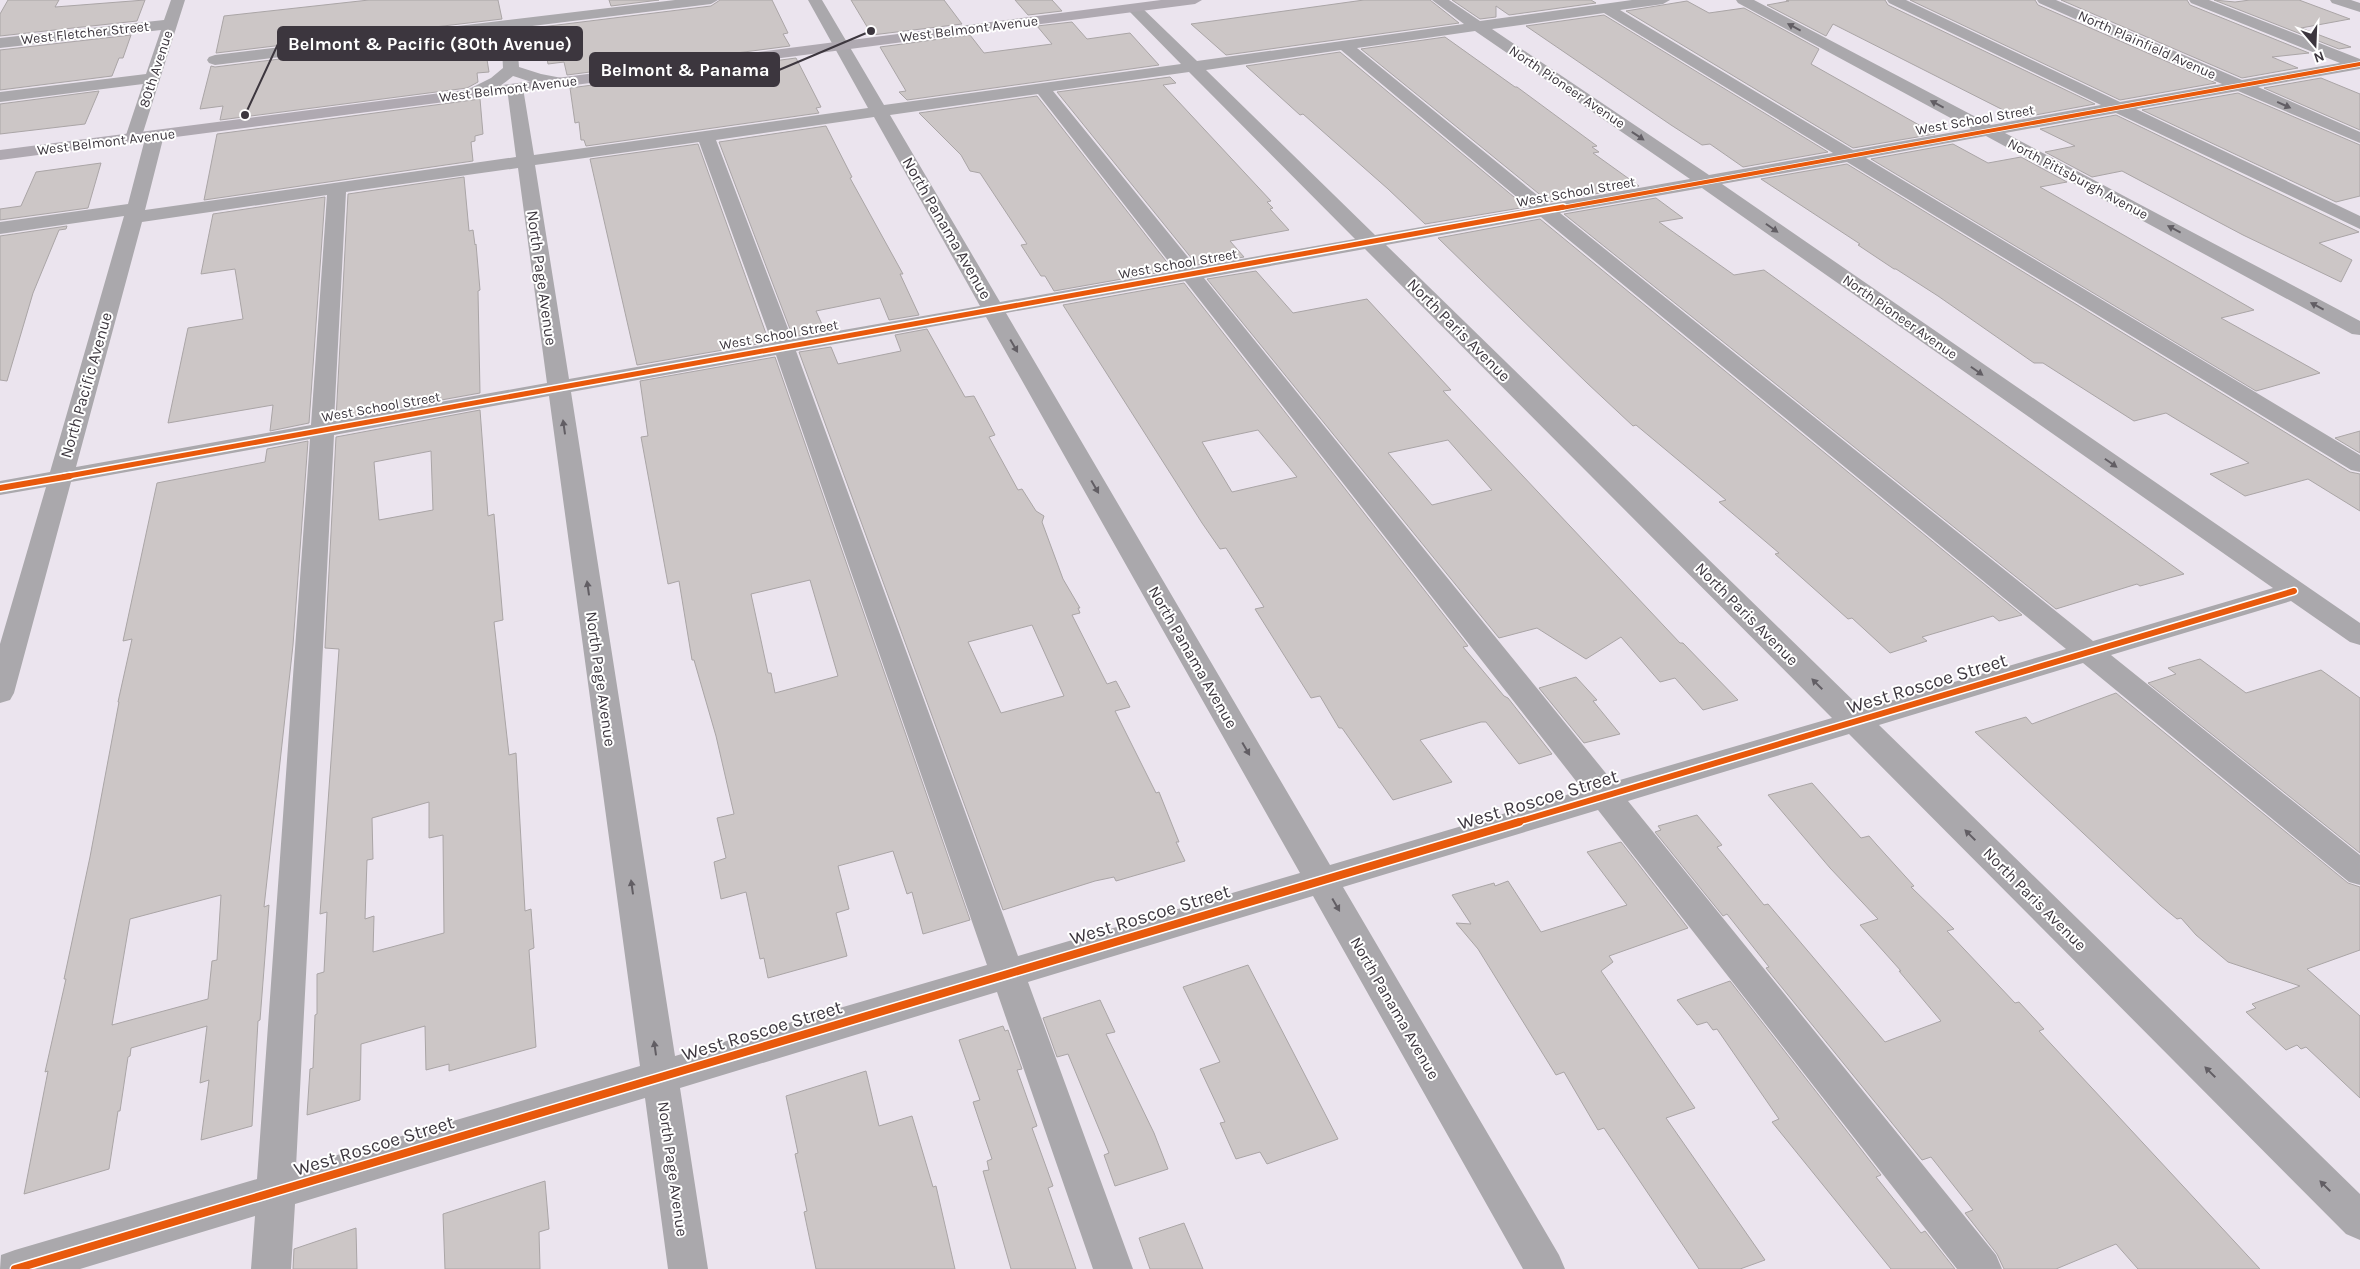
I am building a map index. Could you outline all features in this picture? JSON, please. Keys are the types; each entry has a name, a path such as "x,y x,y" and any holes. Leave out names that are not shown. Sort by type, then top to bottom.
{"main road":[{"name":"West Belmont Avenue","path":"513,79 561,82 842,46 1124,6 1194,0"},
{"name":"West Belmont Avenue","path":"0,155 471,94"}],"street":[{"name":"80th Avenue","path":"144,137 153,78 178,0"},
{"path":"553,0 557,19"},
{"path":"215,60 711,0"},
{"name":"North Panama Avenue","path":"815,0 1545,1269"},
{"name":"North Pioneer Avenue","path":"1439,0 2360,636"},
{"path":"0,228 338,188 1663,0"},
{"name":"North Pittsburgh Avenue","path":"1743,0 2360,329"},
{"path":"1894,0 2360,223"},
{"name":"North Plainfield Avenue","path":"2044,0 2360,138"},
{"path":"2196,0 2359,64"},
{"path":"2337,0 2360,8"},
{"name":"North Paris Avenue","path":"1124,6 1193,67 2360,1221"},
{"path":"1606,8 2360,465"},
{"name":"West Fletcher Street","path":"0,43 170,24"},
{"name":"North Page Avenue","path":"508,25 513,79 688,1269"},
{"path":"1344,45 1544,210 2360,873"},
{"name":"West School Street","path":"0,488 2359,64"},
{"path":"0,97 153,78"},
{"path":"471,94 496,82 513,79"},
{"path":"1042,88 1982,1269"},
{"path":"706,136 784,347 1113,1269"},
{"name":"North Pacific Avenue","path":"0,693 135,213 144,137"},
{"path":"271,1269 338,188"},
{"name":"West Roscoe Street","path":"15,1269 2294,591"}],"building":[{"path":"8,0 59,0 55,7 145,0 137,21 0,36 0,14"},
{"path":"369,0 498,0 502,19 216,53 224,16"},
{"path":"609,0 659,0 611,6"},
{"path":"720,0 772,0 788,33 783,34 790,46 567,75 564,62 548,64 541,27 711,6"},
{"path":"851,0 944,0 962,24 872,35"},
{"path":"1015,0 1052,0 1062,11 1028,15"},
{"path":"1364,0 1430,0 1459,23 1226,55 1191,24"},
{"path":"1452,0 1591,0 1596,3 1509,15 1496,6 1496,17 1480,19"},
{"path":"1786,0 1885,0 1888,5 2095,104 2019,118 1833,24 1826,36 1767,5 1789,1"},
{"path":"1910,0 2035,0 2038,5 2216,83 2120,100"},
{"path":"2061,0 2187,0 2190,5 2309,53 2272,57 2298,68 2242,78"},
{"path":"2214,0 2235,2 2250,0 2299,0 2350,19 2301,28 2351,47 2339,49"},
{"path":"1687,1 1709,13 1744,8 1819,49 1811,64 1935,134 1853,148 1626,11"},
{"path":"1604,15 1828,152 1743,167 1710,144 1702,145 1671,125 1526,26"},
{"path":"1072,22 1087,39 1130,33 1159,65 907,100 899,92 906,91 880,47 970,35 984,53 1052,44 1037,26"},
{"path":"499,32 500,45 485,47 489,72 477,73 478,82 467,88 220,120 223,106 200,109 211,66"},
{"path":"131,35 123,58 119,58 112,76 0,90 0,50"},
{"path":"1445,37 1597,146 1592,147 1599,152 1593,153 1639,186 1549,202 1361,49"},
{"path":"1340,52 1526,207 1425,224 1388,189 1303,114 1300,115 1246,66"},
{"path":"796,58 821,107 816,108 819,113 586,146 584,140 581,140 579,122 575,123 570,88"},
{"path":"1170,77 1176,83 1163,85 1271,201 1267,202 1273,208 1270,209 1289,230 1230,241 1244,257 1197,265 1057,92"},
{"path":"2321,78 2360,94 2360,130 2264,88"},
{"path":"99,91 85,124 0,134 0,104"},
{"path":"2238,93 2360,145 2360,196 2336,202 2142,110"},
{"path":"1037,96 1173,270 1054,291 1045,276 1041,276 1021,245 1027,244 980,173 970,171 961,155 919,113"},
{"path":"480,99 483,134 475,136 475,141 471,142 473,161 204,200 217,134"},
{"path":"2116,115 2359,232 2319,243 2352,260 2341,282 2243,235 2122,171 2092,177 2045,152 2075,146 2040,129"},
{"path":"826,126 852,177 850,178 903,274 900,274 919,315 889,320 880,298 816,311 825,331 793,337 719,142"},
{"path":"698,144 769,342 637,365 590,159"},
{"path":"1953,144 1988,163 2021,157 2067,182 2040,187 2254,310 2221,318 2320,373 2256,391 1871,159"},
{"path":"101,163 88,208 0,220 0,209 21,206 36,172"},
{"path":"1847,164 2350,472 2360,474 2360,511 2308,479 2245,496 2210,474 2249,463 2166,413 2134,421 2043,363 2034,363 1938,296 1894,269 1858,245 1860,244 1761,179"},
{"path":"464,177 469,231 473,230 476,244 480,290 478,291 480,393 336,419 348,194"},
{"path":"325,197 309,423 270,431 273,405 168,423 188,328 243,319 235,269 201,274 213,214"},
{"path":"1656,198 1683,218 1659,222 1734,275 1764,270 2184,574 2140,586 2137,584 2056,609 1564,214"},
{"path":"1540,219 2022,615 1999,621 1993,616 1922,637 1927,641 1890,653 1852,618 1848,619 1775,554 1779,553 1719,502 1726,500 1636,425 1633,426 1438,238"},
{"path":"67,226 66,229 59,230 33,293 7,381 0,380 0,236"},
{"path":"1256,271 1293,313 1367,299 1451,390 1443,391 1680,643 1683,643 1738,700 1703,710 1675,678 1660,682 1621,637 1586,659 1537,628 1499,638 1207,279","holes":["1448,440 1492,490 1432,505 1388,453"]},
{"path":"1184,283 1468,646 1463,647 1504,696 1508,698 1552,754 1519,764 1486,722 1481,722 1420,740 1452,782 1393,800 1342,728 1339,728 1320,696 1311,698 1255,609 1264,607 1226,548 1220,549 1202,523 1063,305","holes":["1258,430 1297,477 1232,492 1202,442"]},
{"path":"927,329 965,397 974,396 995,435 989,437 1018,490 1022,489 1036,511 1044,516 1042,522 1063,579 1080,608 1078,608 1080,613 1072,615 1107,684 1116,681 1130,707 1115,711 1156,793 1159,792 1179,842 1176,842 1185,861 1116,881 1114,877 1095,881 1003,910 799,352 831,347 838,364 901,351 895,335","holes":["1032,625 1064,696 1001,713 968,642"]},
{"path":"775,357 970,920 923,934 912,892 907,894 893,851 838,866 849,909 836,913 847,956 768,978 764,958 760,959 746,892 721,899 714,862 726,858 717,818 734,814 716,736 694,660 692,660 679,581 668,584 641,437 648,436 640,381","holes":["810,580 838,676 775,693 771,673 768,673 751,594"]},
{"path":"480,410 488,516 494,514 503,620 494,622 509,755 516,753 525,911 531,909 534,948 529,950 536,1047 449,1071 449,1064 426,1070 425,1026 361,1044 360,1100 307,1115 310,1069 313,1068 315,1015 317,1014 317,974 324,972 327,912 320,914 339,649 325,648 336,437","holes":["431,451 433,510 379,520 374,462","429,802 429,838 443,835 444,933 373,952 374,916 365,919 367,860 373,859 372,818"]},
{"path":"2360,431 2360,453 2335,438"},
{"path":"308,441 293,645 264,907 269,905 260,1020 258,1021 252,1126 201,1140 209,1080 200,1083 207,1026 131,1048 120,1111 118,1111 109,1169 24,1194 48,1071 45,1072 66,979 64,979 90,857 118,702 132,639 123,641 157,483 265,462 267,449","holes":["221,895 217,960 212,961 208,999 112,1025 130,919"]},
{"path":"2200,659 2246,693 2321,670 2360,698 2360,853 2148,683 2176,674 2168,668"},
{"path":"1576,677 1597,700 1593,701 1620,734 1584,743 1539,688"},
{"path":"2116,693 2348,883 2360,887 2360,950 2307,969 2360,1016 2360,1098 2306,1047 2301,1049 2297,1045 2286,1050 2246,1012 2256,1008 2252,1004 2300,986 2228,962 2196,935 2181,918 2177,919 2160,905 1975,732 2026,717 2032,724"},
{"path":"1812,783 1861,838 1869,836 1914,886 1911,887 1954,929 1947,931 2015,1003 2019,1002 2044,1029 2039,1031 2260,1269 2138,1269 2116,1244 2056,1269 2004,1269 1997,1254 1965,1213 1973,1210 1931,1157 1922,1160 1766,968 1769,967 1727,914 1723,916 1655,832 1661,830 1658,826 1697,815 1722,845 1717,847 1764,905 1768,904 1885,1042 1941,1021 1899,971 1901,971 1860,925 1878,919 1830,868 1768,795"},
{"path":"1621,842 1688,928 1609,956 1613,962 1601,971 1695,1108 1666,1118 1765,1260 1740,1269 1699,1269 1604,1128 1598,1130 1564,1072 1556,1075 1478,949 1456,923 1471,924 1452,895 1494,883 1495,886 1508,881 1541,932 1627,905 1587,852"},
{"path":"1248,965 1338,1139 1267,1164 1260,1152 1236,1159 1220,1123 1225,1122 1200,1069 1220,1062 1183,987"},
{"path":"1730,981 1881,1175 1876,1177 1921,1233 1925,1231 1955,1269 1891,1269 1772,1122 1779,1119 1717,1029 1713,1030 1707,1022 1697,1025 1677,1000"},
{"path":"1100,1000 1115,1032 1106,1034 1154,1133 1168,1169 1115,1186 1104,1155 1109,1153 1068,1054 1057,1057 1043,1018"},
{"path":"1003,1026 1005,1031 1008,1030 1022,1069 1017,1070 1037,1126 1032,1128 1053,1186 1048,1188 1076,1269 1011,1269 983,1171 989,1170 987,1161 992,1159 973,1102 980,1100 959,1040"},
{"path":"866,1071 879,1126 912,1116 933,1187 936,1186 955,1269 816,1269 804,1212 807,1211 795,1154 798,1153 786,1096"},
{"path":"545,1181 549,1229 539,1232 540,1269 445,1269 443,1214"},
{"path":"1184,1223 1203,1269 1150,1269 1139,1238"},
{"path":"356,1228 357,1269 293,1269 294,1249"}],"cycle path":[{"path":"0,488 2360,64"},
{"path":"15,1269 2294,591"}],"place":[{"name":"Belmont & Panama","path":"871,31"},
{"name":"Belmont & Pacific (80th Avenue)","path":"245,115"}]}
